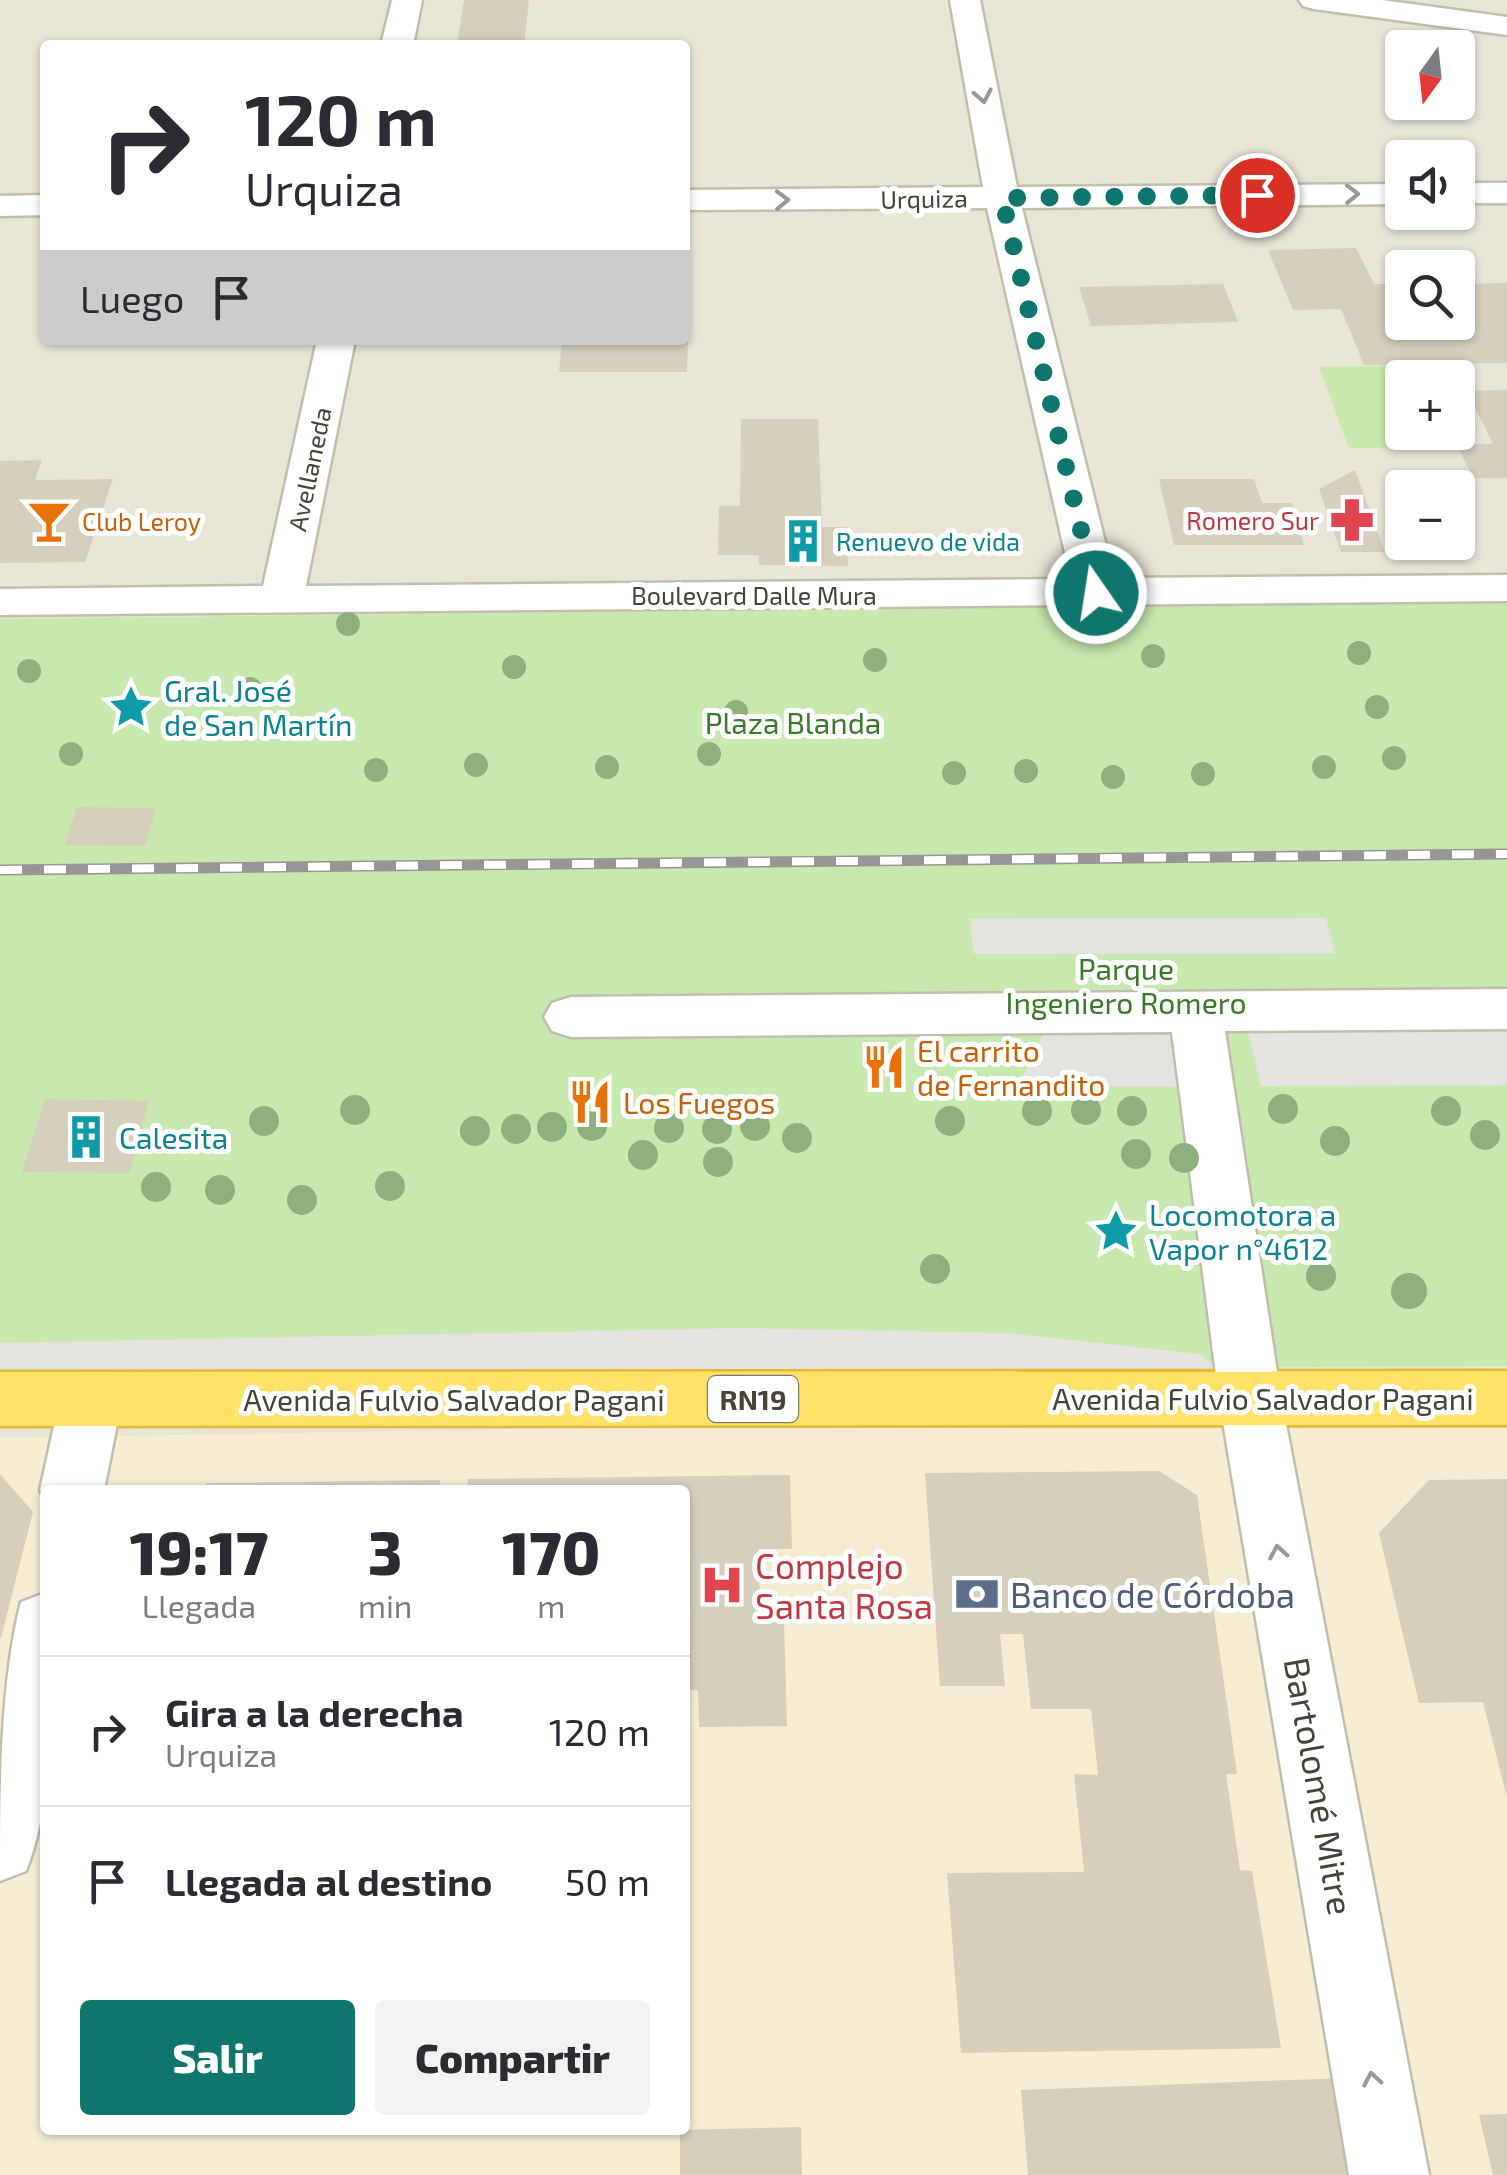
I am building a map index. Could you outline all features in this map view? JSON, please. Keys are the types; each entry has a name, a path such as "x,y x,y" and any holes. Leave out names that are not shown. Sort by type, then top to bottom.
{"highway":[{"name":"Avenida Fulvio Salvador Pagani","path":"0,1399 1507,1398"}],"street":[{"path":"398,40 406,0"},
{"path":"964,0 1002,198 1096,593"},
{"path":"1314,0 1507,26"},
{"path":"1475,194 1507,193"},
{"name":"Urquiza","path":"690,200 1385,194"},
{"path":"0,206 40,205"},
{"name":"Avellaneda","path":"282,598 335,345"},
{"name":"Boulevard Dalle Mura","path":"0,602 1507,588"},
{"path":"571,1017 1507,1009"},
{"name":"Bartolomé Mitre","path":"1196,1014 1250,1398 1389,2175"},
{"path":"73,1485 91,1399"},
{"path":"0,1845 40,1649"}],"shaded area":[{"path":"0,0 1507,0 1507,2175 0,2175"},
{"path":"1326,918 1335,953 974,954 970,919"},
{"path":"1507,1026 1507,1085 1261,1086 1247,1027"},
{"path":"1046,1028 1183,1028 1194,1087 1018,1086"},
{"path":"741,1328 1006,1333 1200,1354 1236,1386 0,1387 0,1343"},
{"path":"588,1428 1507,1428 1507,2175 0,2175 0,1438"}],"green space":[{"path":"1385,366 1385,448 1349,448 1319,367"},
{"name":"Parque Ingeniero Romero","path":"1507,601 1507,1366 0,1374 0,619"}],"building":[{"path":"464,0 529,0 525,40 458,40"},
{"path":"1356,248 1374,284 1385,284 1385,340 1475,340 1475,284 1507,283 1507,363 1385,360 1385,365 1364,365 1341,309 1293,310 1268,250"},
{"path":"1223,284 1238,322 1091,326 1079,287"},
{"path":"562,345 688,345 687,372 559,372"},
{"path":"1507,390 1507,478 1475,478 1475,470 1469,470 1459,450 1493,444 1475,407 1475,391"},
{"path":"741,419 818,419 822,527 847,527 848,566 759,565 759,555 718,555 719,506 740,506"},
{"name":"Club Leroy","path":"42,460 35,480 113,479 85,562 0,563 0,461"},
{"name":"Romero Sur","path":"1355,470 1385,552 1341,552 1319,489"},
{"path":"1159,479 1254,479 1262,503 1292,503 1304,545 1174,545"},
{"path":"77,807 156,808 145,846 65,845"},
{"name":"Calesita","path":"45,1099 149,1101 129,1173 22,1172"},
{"path":"1159,1471 1197,1495 1237,1774 1226,1774 1240,1870 1252,1871 1281,2048 961,2053 947,1873 1084,1872 1074,1774 1098,1775 1091,1709 1031,1709 1023,1634 1000,1634 1005,1686 940,1686 925,1473"},
{"path":"0,1474 33,1512 1,1638 0,1638"},
{"name":"Complejo Santa Rosa","path":"790,1475 792,1549 759,1549 760,1621 784,1621 787,1726 699,1727 698,1690 690,1690 690,1485 467,1485 468,1479"},
{"path":"1507,1479 1506,1794 1483,1702 1419,1703 1379,1533 1429,1480"},
{"path":"440,1480 440,1485 204,1485"},
{"path":"1347,2078 1365,2175 1028,2175 1021,2090"},
{"path":"1507,2114 1507,2175 1493,2175 1479,2115"},
{"path":"801,2127 802,2175 680,2175 680,2135 690,2135 690,2130"}],"railway":[{"path":"0,870 1507,854"}],"place":[{"name":"Romero Sur","path":"1352,520"},
{"name":"Club Leroy","path":"49,521"},
{"name":"Renuevo de vida","path":"803,541"},
{"name":"Gral. José de San Martín","path":"131,707"},
{"name":"El carrito de Fernandito","path":"884,1067"},
{"name":"Los Fuegos","path":"590,1102"},
{"name":"Calesita","path":"86,1137"},
{"name":"Locomotora a Vapor n°4612","path":"1116,1231"},
{"name":"Complejo Santa Rosa","path":"722,1585"},
{"name":"Banco de Córdoba","path":"977,1594"}],"route":[{"path":"1096,593 1002,198 1257,195"}],"park label":[{"name":"Plaza Blanda","path":"793,722"}]}
